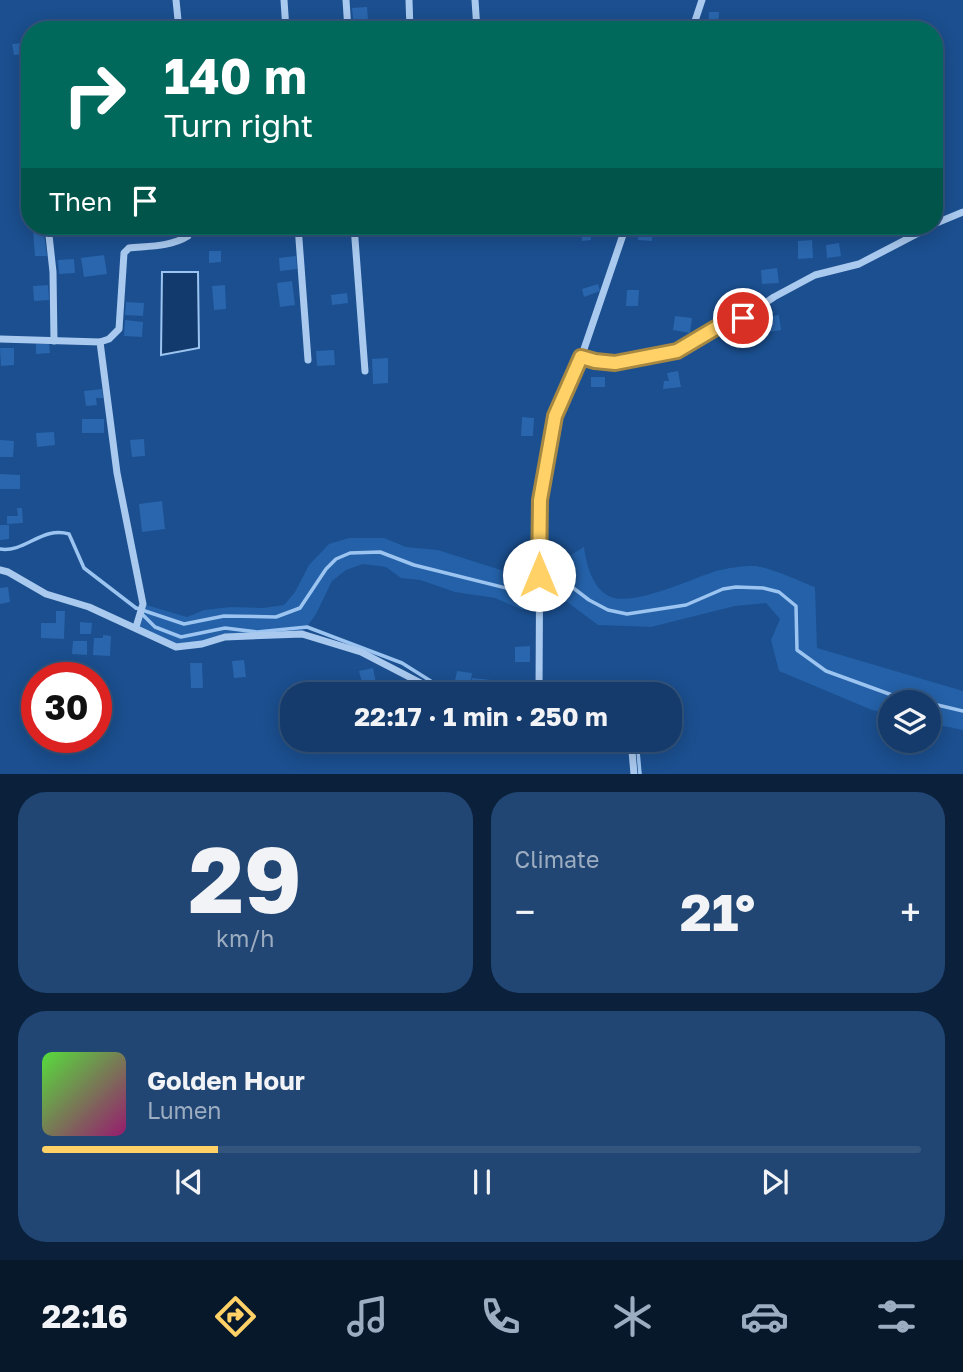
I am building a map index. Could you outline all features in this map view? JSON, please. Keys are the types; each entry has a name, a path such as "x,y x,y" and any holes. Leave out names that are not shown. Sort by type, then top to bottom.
{"street":[{"path":"176,0 178,21"},
{"path":"284,0 285,21"},
{"path":"346,0 347,21"},
{"path":"410,0 410,21"},
{"path":"475,0 476,21"},
{"path":"695,21 702,0"},
{"path":"943,221 963,212"},
{"path":"49,235 54,341"},
{"path":"0,340 100,342 109,339 119,330 124,253 129,248 171,244 188,235"},
{"path":"299,235 308,360"},
{"path":"355,235 365,371"},
{"path":"539,682 540,500 555,416 581,357 623,235"},
{"path":"581,357 615,363 677,351 719,326 743,318 774,297 815,275 859,264 914,235"},
{"path":"100,342 117,473 143,604 136,627"},
{"path":"0,570 47,594 89,607 176,647 202,644 225,637 302,634 361,652 419,682"},
{"path":"632,752 634,774"}],"shaded area":[{"path":"162,272 198,272 199,348 161,355"},
{"path":"349,538 384,538 406,547 438,550 507,572 539,575 584,547 589,568 599,589 611,597 621,599 648,595 725,569 753,566 767,568 815,587 817,648 963,691 963,730 941,725 941,690 878,690 878,711 779,671 771,640 780,619 766,603 735,606 651,627 598,625 555,593 523,610 495,598 455,592 420,580 401,578 386,567 363,564 346,570 332,581 316,614 302,634 225,637 176,647 137,627 143,604 187,617 204,610 284,605 295,592 309,565 329,544"}],"building":[{"path":"367,7 368,19 353,19 352,8"},
{"path":"709,12 719,12 718,21 708,21"},
{"path":"21,43 21,54 14,55 12,44"},
{"path":"33,235 44,235 47,256 35,256"},
{"path":"582,235 591,235 591,240 582,241"},
{"path":"638,235 652,235 652,241 638,240"},
{"path":"812,240 813,258 798,259 798,241"},
{"path":"839,243 841,256 827,258 826,245"},
{"path":"209,251 221,251 221,262 209,263"},
{"path":"104,255 107,274 84,277 81,258"},
{"path":"296,256 297,269 280,271 279,258"},
{"path":"74,259 75,273 59,274 58,260"},
{"path":"777,268 779,283 762,284 761,270"},
{"path":"292,281 295,305 280,307 277,283"},
{"path":"598,284 600,291 584,297 582,289"},
{"path":"48,285 49,300 34,301 33,286"},
{"path":"225,285 226,309 214,310 212,286"},
{"path":"627,290 639,290 638,306 626,306"},
{"path":"347,293 348,303 332,305 331,295"},
{"path":"126,302 144,303 143,316 125,315"},
{"path":"779,315 781,330 769,332 767,317"},
{"path":"675,316 692,318 690,333 673,330"},
{"path":"125,320 143,322 142,337 124,336"},
{"path":"49,343 50,353 36,354 36,344"},
{"path":"0,348 14,348 14,365 1,366"},
{"path":"334,350 335,365 317,366 316,351"},
{"path":"388,358 388,383 373,384 372,359"},
{"path":"678,371 681,387 663,389 664,381 669,381 667,373"},
{"path":"591,377 605,377 605,387 591,387"},
{"path":"102,389 103,398 96,398 97,405 86,406 84,391"},
{"path":"522,417 534,418 533,436 521,436"},
{"path":"82,419 104,419 104,433 82,433"},
{"path":"54,432 55,445 37,447 36,433"},
{"path":"144,439 145,456 132,457 130,440"},
{"path":"0,440 14,441 13,457 0,457"},
{"path":"0,474 20,475 20,489 0,489"},
{"path":"162,501 165,529 142,532 139,504"},
{"path":"17,508 22,508 23,523 7,524 7,516 18,516"},
{"path":"0,525 9,525 9,539 0,540"},
{"path":"8,587 10,602 0,604 0,588"},
{"path":"56,611 65,611 64,639 41,638 41,623 56,623"},
{"path":"80,622 92,623 91,634 80,634"},
{"path":"103,635 111,636 110,656 93,655 94,638 103,638"},
{"path":"73,641 87,641 87,655 72,654"},
{"path":"530,646 530,662 515,662 515,647"},
{"path":"244,660 246,677 234,678 232,661"},
{"path":"190,663 202,663 203,688 191,688"},
{"path":"373,668 376,682 362,682 359,671"},
{"path":"457,671 472,673 471,682 455,682"},
{"path":"472,678 491,680 491,682 471,682"}],"waterway":[{"path":"0,549 18,547 50,534 69,534 84,568 136,608"},
{"path":"136,608 184,624 224,616 276,617 300,608 326,569 336,559 350,553 380,552 414,565 526,593 558,581 608,610 627,614 686,605 723,589 763,588 779,592 796,606 797,650 826,671 878,690"},
{"path":"141,613 155,627 181,637 225,628 257,632 307,627 402,663 432,682"},
{"path":"941,706 963,711"},
{"path":"638,752 640,774"}],"route":[{"path":"539,575 540,500 555,416 581,357 615,363 677,351 719,326 743,318"}]}
